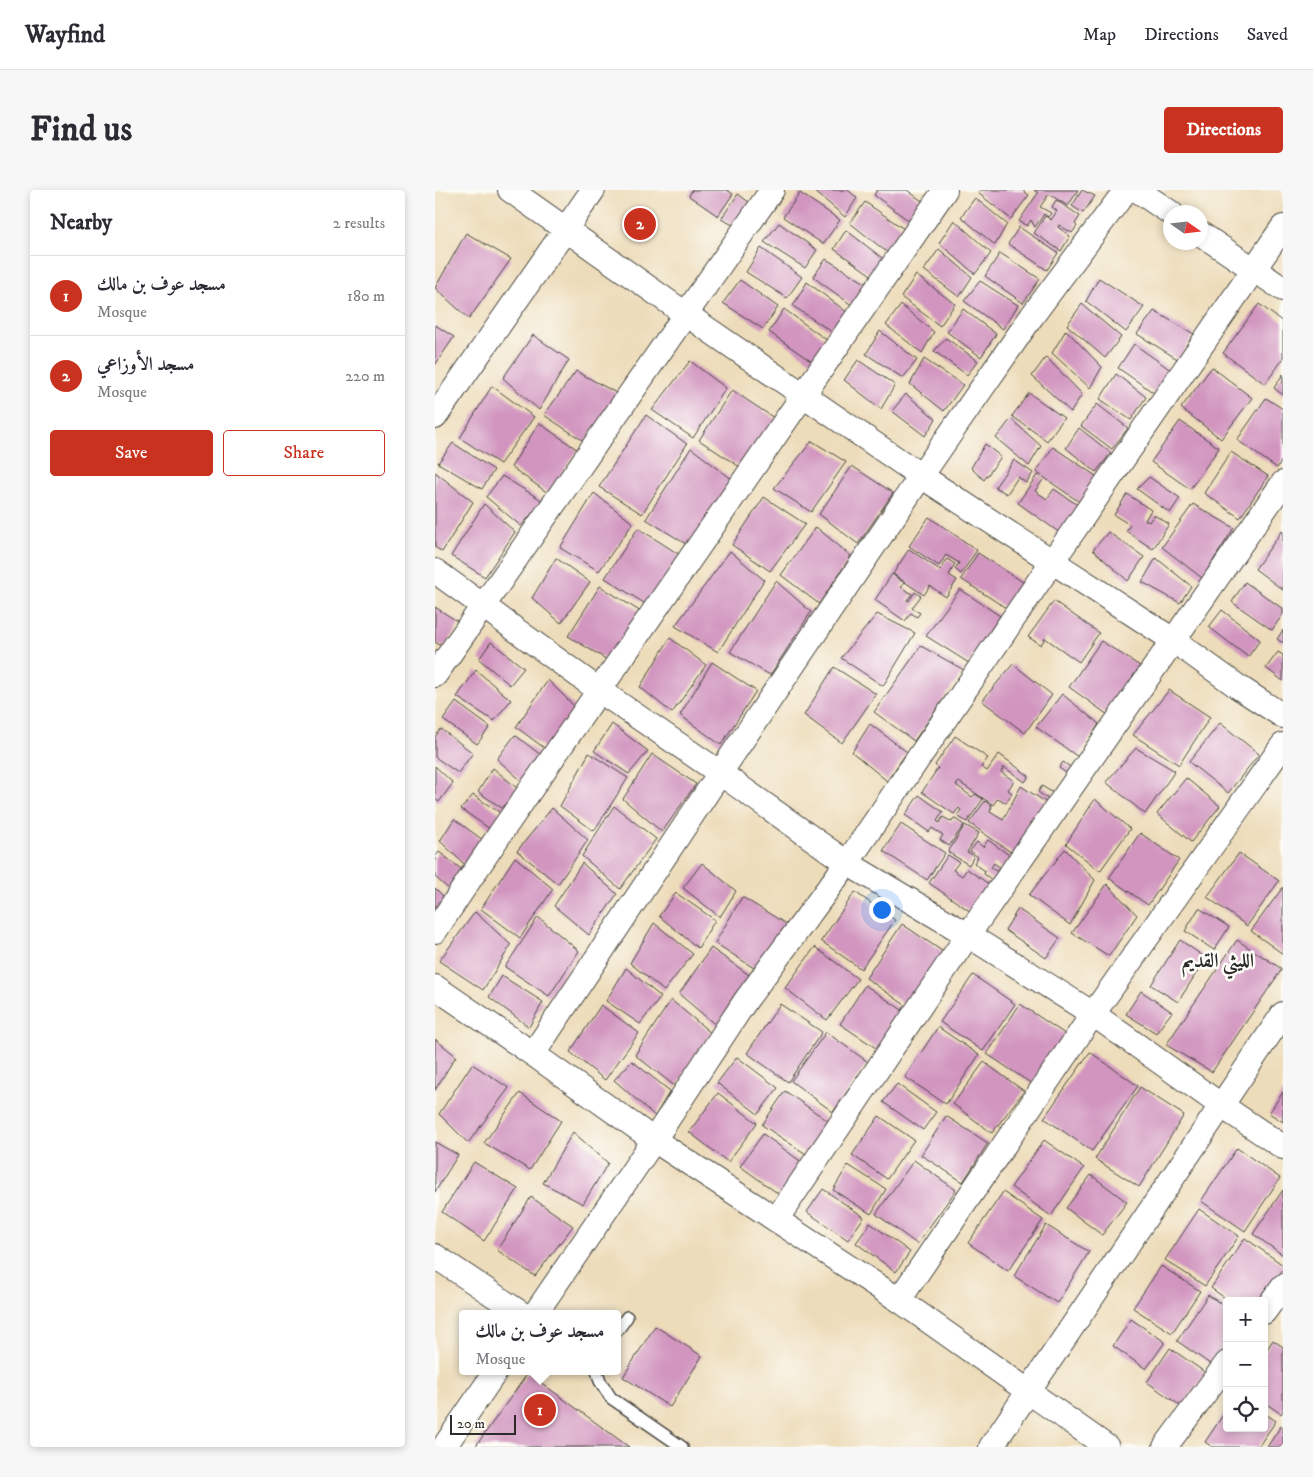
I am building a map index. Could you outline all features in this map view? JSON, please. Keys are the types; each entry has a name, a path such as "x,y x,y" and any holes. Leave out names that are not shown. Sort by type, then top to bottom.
{"street":[{"path":"510,190 687,315 921,476 1173,640 1283,716"},
{"path":"435,417 593,190"},
{"path":"435,675 687,315 772,190"},
{"path":"435,931 502,831 945,190"},
{"path":"533,1054 921,476 1032,316 1126,190"},
{"path":"1137,190 1163,208"},
{"path":"538,1310 654,1140 746,1000 847,863 1283,227"},
{"path":"1208,239 1283,289"},
{"path":"776,1220 968,935 1283,483"},
{"path":"435,571 600,691 847,863 968,935 1093,1014 1283,1147"},
{"path":"899,1300 1093,1014 1283,745"},
{"path":"435,987 654,1140 899,1300 1107,1447"},
{"path":"991,1447 1283,1014"},
{"path":"435,1256 516,1310"},
{"path":"1268,1307 1283,1286"},
{"path":"1165,1447 1223,1368"},
{"path":"444,1447 493,1375"}],"lane":[{"path":"621,1325 627,1316"},
{"path":"598,1375 611,1398 682,1447"}],"building":[{"path":"692,190 727,190 733,194 718,216 689,196"},
{"path":"813,190 848,190 857,198 845,217"},
{"path":"877,190 907,190 926,204 912,223 874,195"},
{"path":"980,190 1022,190 1029,195 1011,219 978,193"},
{"path":"1034,190 1078,190 1068,206 1049,194 1040,207 1051,213 1048,217 1044,214 1035,227 1031,220 1027,226 1019,221 1038,193"},
{"path":"1082,190 1095,196 1083,213 1072,206"},
{"path":"800,193 840,220 823,244 783,217"},
{"path":"738,194 750,203 735,226 721,219"},
{"path":"975,198 1007,224 995,245 961,217"},
{"path":"1056,200 1080,216 1075,224 1077,226 1072,233 1059,225 1058,227 1070,236 1061,251 1034,233 1045,216 1051,220 1057,211 1052,207"},
{"path":"865,202 907,231 888,253 850,223"},
{"path":"954,220 991,253 975,274 939,243"},
{"path":"779,223 817,250 805,268 764,242"},
{"path":"1019,227 1058,253 1047,270 1008,244"},
{"path":"846,230 886,261 874,277 834,249"},
{"path":"466,233 511,259 469,319 435,288"},
{"path":"761,248 802,277 787,298 746,272"},
{"path":"939,249 972,277 959,297 924,270"},
{"path":"1000,253 1040,279 1023,303 985,276"},
{"path":"826,259 867,284 853,306 813,277"},
{"path":"916,275 955,304 940,326 901,297"},
{"path":"1099,278 1144,307 1126,332 1086,301"},
{"path":"740,280 778,307 763,329 723,303"},
{"path":"980,281 1018,305 1003,329 964,301"},
{"path":"807,282 848,313 835,334 793,306"},
{"path":"1082,304 1121,337 1105,358 1067,325"},
{"path":"1259,304 1283,322 1283,359 1265,384 1223,353"},
{"path":"901,305 934,332 922,353 886,325"},
{"path":"784,309 828,341 815,364 769,332"},
{"path":"963,309 996,334 981,357 947,332"},
{"path":"1154,311 1194,334 1179,360 1137,334"},
{"path":"435,325 454,337 435,365"},
{"path":"1066,330 1102,367 1090,388 1052,353"},
{"path":"880,331 917,360 903,378 866,354"},
{"path":"533,335 569,360 539,410 503,378"},
{"path":"946,338 978,361 967,375 934,351"},
{"path":"1134,344 1172,371 1154,393 1118,368"},
{"path":"1046,357 1082,394 1071,412 1032,376"},
{"path":"924,359 963,385 944,411 910,384"},
{"path":"858,360 895,385 881,409 844,380"},
{"path":"690,361 726,388 693,438 652,410"},
{"path":"1212,367 1252,398 1221,439 1181,408"},
{"path":"576,371 620,395 585,442 544,415"},
{"path":"1116,374 1146,397 1131,420 1100,399"},
{"path":"1283,374 1283,395 1274,388"},
{"path":"492,386 534,417 500,464 460,438"},
{"path":"732,390 777,420 743,469 699,440"},
{"path":"1029,393 1064,418 1047,441 1012,416"},
{"path":"906,394 936,419 925,436 892,411"},
{"path":"1266,398 1283,409 1283,459 1277,468 1237,440"},
{"path":"1097,404 1128,428 1112,449 1081,426"},
{"path":"646,415 687,444 642,514 599,487"},
{"path":"1011,419 1041,446 1029,466 996,438"},
{"path":"1180,421 1219,448 1190,489 1151,462"},
{"path":"539,423 578,450 548,493 511,467"},
{"path":"1079,428 1111,453 1096,472 1066,448"},
{"path":"812,441 846,462 811,512 774,488"},
{"path":"453,443 494,470 482,489 438,463"},
{"path":"985,444 1001,457 984,480 971,468"},
{"path":"1053,447 1099,478 1081,503 1036,472"},
{"path":"691,448 733,480 689,546 646,519"},
{"path":"1231,452 1268,476 1240,518 1204,493"},
{"path":"1014,460 1033,473 1026,483 1018,477 1007,494 995,487"},
{"path":"852,466 893,493 858,544 819,514"},
{"path":"435,472 473,502 442,552 435,547"},
{"path":"1037,475 1043,480 1035,491 1047,499 1054,489 1079,506 1060,533 1018,503"},
{"path":"502,476 543,501 521,526 486,497"},
{"path":"1149,477 1180,498 1170,513 1137,489"},
{"path":"594,493 633,523 599,571 560,548"},
{"path":"1127,494 1151,510 1145,520 1149,522 1154,515 1169,524 1153,549 1126,531 1130,525 1114,515"},
{"path":"764,497 805,524 770,571 732,545"},
{"path":"484,504 515,532 485,577 451,556"},
{"path":"1193,504 1234,528 1202,578 1162,547"},
{"path":"929,517 977,550 961,574 955,569 959,563 946,555 939,566 909,546"},
{"path":"816,527 851,556 819,604 781,575"},
{"path":"638,528 680,555 647,605 605,578"},
{"path":"1108,532 1144,557 1128,581 1093,550"},
{"path":"1283,532 1283,590 1255,569"},
{"path":"909,549 940,570 947,559 955,564 949,575 957,580 946,597 930,586 924,595 893,574"},
{"path":"730,551 764,580 718,652 675,626"},
{"path":"978,553 1026,584 1009,610 961,579"},
{"path":"556,558 590,582 561,623 532,598"},
{"path":"1156,558 1191,586 1180,603 1142,582"},
{"path":"892,574 904,583 901,587 912,594 907,600 909,601 915,592 921,596 912,608 920,613 917,617 911,613 905,621 875,600"},
{"path":"776,581 811,612 770,675 730,652"},
{"path":"1245,582 1283,609 1283,614 1272,630 1232,602"},
{"path":"600,586 641,612 609,661 568,636"},
{"path":"960,589 1000,616 969,663 926,636"},
{"path":"1054,601 1099,633 1079,662 1045,638 1041,645 1028,637"},
{"path":"435,607 460,623 444,648 435,642"},
{"path":"1222,610 1260,640 1248,657 1209,627"},
{"path":"877,614 915,633 883,686 841,658"},
{"path":"1283,630 1283,643 1277,639"},
{"path":"670,638 706,665 672,713 640,687"},
{"path":"1101,641 1140,666 1108,715 1069,687"},
{"path":"491,642 524,668 510,685 479,659"},
{"path":"921,646 964,670 914,741 874,712"},
{"path":"1278,652 1283,655 1283,681 1266,668"},
{"path":"712,662 756,691 721,745 680,715"},
{"path":"1013,664 1052,695 1025,733 982,701"},
{"path":"834,667 876,694 842,743 804,715"},
{"path":"476,670 511,700 494,721 457,697"},
{"path":"548,680 577,709 547,750 516,727"},
{"path":"1169,690 1210,717 1179,765 1133,735"},
{"path":"1062,694 1099,724 1078,757 1036,727"},
{"path":"456,702 490,727 477,744 443,720"},
{"path":"1220,723 1259,754 1228,793 1189,762"},
{"path":"612,724 648,751 629,774 594,751"},
{"path":"870,724 907,752 887,781 852,752"},
{"path":"441,729 473,753 458,773 435,757 435,737"},
{"path":"515,735 542,756 525,784 497,759"},
{"path":"955,736 988,758 981,767 987,771 999,754 1029,776 1025,782 1004,767 1001,772 1014,781 1008,790 1012,793 1006,803 998,798 993,805 959,782 956,785 972,797 975,794 983,799 967,822 957,816 961,810 959,808 954,814 922,792 938,768 935,765"},
{"path":"1136,748 1175,771 1145,814 1106,782"},
{"path":"589,753 628,778 594,831 560,806"},
{"path":"652,754 696,784 662,832 623,799"},
{"path":"1063,762 1075,770 1071,776 1059,768"},
{"path":"435,766 453,783 439,802 435,799"},
{"path":"493,768 518,789 505,810 478,792"},
{"path":"1186,778 1220,806 1191,842 1157,814"},
{"path":"1021,786 1050,805 1015,855 969,823 985,801 992,806 990,812 1003,820"},
{"path":"1042,786 1056,795 1051,801 1038,792"},
{"path":"473,795 502,814 490,829 461,809"},
{"path":"919,795 943,812 937,821 939,823 943,817 952,822 954,818 964,825 949,846 940,840 943,835 932,828 929,832 905,815"},
{"path":"1095,799 1130,829 1100,871 1066,844"},
{"path":"614,806 656,839 620,889 582,856"},
{"path":"552,808 588,840 558,884 517,851"},
{"path":"454,819 483,840 466,866 440,841"},
{"path":"901,824 945,853 927,880 883,851"},
{"path":"965,825 979,833 967,852 974,856 969,865 948,852"},
{"path":"1140,833 1179,860 1148,905 1109,878"},
{"path":"988,840 1012,857 1004,870 994,863 991,868 1001,874 995,882 974,863 978,857 970,851 977,842 983,847"},
{"path":"1065,849 1095,880 1070,925 1029,895"},
{"path":"439,852 464,871 451,891 435,877 435,857"},
{"path":"1239,853 1279,881 1247,926 1207,897"},
{"path":"948,855 959,862 953,870 962,876 967,869 993,887 974,914 929,883"},
{"path":"515,857 553,889 520,938 481,909"},
{"path":"582,863 617,894 589,935 554,906"},
{"path":"702,863 736,891 720,917 683,888"},
{"path":"1107,884 1137,915 1109,956 1072,933"},
{"path":"1283,887 1283,954 1251,931"},
{"path":"435,888 446,899 435,917"},
{"path":"855,892 895,920 861,969 821,941"},
{"path":"676,893 715,920 698,948 659,916"},
{"path":"742,897 788,925 757,970 715,943"},
{"path":"1199,908 1229,927 1214,950 1185,931"},
{"path":"1018,909 1060,938 1046,958 1005,930"},
{"path":"475,912 511,945 483,990 439,961"},
{"path":"538,917 579,951 549,996 505,967"},
{"path":"654,923 693,954 664,991 630,963"},
{"path":"902,924 945,953 908,1007 866,978"},
{"path":"1180,940 1206,958 1178,1002 1151,985"},
{"path":"1237,940 1282,969 1212,1072 1166,1045"},
{"path":"815,947 858,979 827,1020 785,988"},
{"path":"711,948 752,977 718,1027 679,994"},
{"path":"626,968 661,997 640,1024 606,1001"},
{"path":"973,975 1015,1004 983,1051 940,1022"},
{"path":"502,976 543,1002 529,1027 489,997"},
{"path":"865,985 905,1012 879,1050 840,1024"},
{"path":"1141,991 1172,1012 1156,1033 1126,1014"},
{"path":"671,1000 711,1033 676,1087 635,1055"},
{"path":"780,1004 822,1032 788,1082 747,1053"},
{"path":"1020,1004 1065,1034 1032,1084 987,1054"},
{"path":"601,1005 639,1033 605,1080 570,1052"},
{"path":"938,1027 979,1055 946,1104 905,1077"},
{"path":"826,1032 868,1062 833,1112 791,1081"},
{"path":"435,1039 456,1056 435,1090"},
{"path":"1090,1052 1138,1086 1092,1151 1044,1118"},
{"path":"737,1057 778,1088 758,1114 717,1083"},
{"path":"632,1061 670,1091 655,1116 614,1080"},
{"path":"984,1062 1024,1091 992,1133 953,1104"},
{"path":"472,1064 509,1088 468,1143 439,1114"},
{"path":"897,1084 936,1112 923,1130 883,1102"},
{"path":"1140,1087 1184,1115 1139,1187 1095,1159"},
{"path":"785,1091 828,1121 806,1154 762,1125"},
{"path":"1283,1092 1283,1122 1269,1113"},
{"path":"520,1093 561,1121 530,1170 484,1143"},
{"path":"718,1093 757,1123 728,1162 689,1132"},
{"path":"879,1116 914,1140 887,1179 852,1155"},
{"path":"946,1116 988,1143 963,1182 921,1155"},
{"path":"573,1132 608,1163 583,1204 543,1183"},
{"path":"763,1134 803,1163 780,1195 740,1166"},
{"path":"1044,1140 1084,1168 1051,1216 1011,1187"},
{"path":"435,1142 458,1155 435,1192"},
{"path":"1237,1148 1280,1178 1245,1231 1201,1201"},
{"path":"914,1160 956,1190 917,1244 876,1214"},
{"path":"474,1162 518,1189 484,1241 442,1212"},
{"path":"848,1165 886,1189 871,1214 833,1190"},
{"path":"1091,1175 1127,1202 1102,1235 1066,1208"},
{"path":"823,1189 864,1217 848,1240 807,1212"},
{"path":"1283,1190 1283,1255 1253,1234"},
{"path":"1003,1192 1043,1220 1008,1271 968,1243"},
{"path":"531,1197 573,1226 535,1276 497,1250"},
{"path":"1199,1209 1239,1236 1205,1286 1165,1260"},
{"path":"870,1223 910,1252 896,1272 856,1243"},
{"path":"1046,1225 1089,1252 1057,1303 1014,1276"},
{"path":"1245,1238 1283,1265 1283,1269 1264,1297 1223,1297 1211,1288"},
{"path":"1161,1266 1200,1291 1172,1333 1133,1308"},
{"path":"1208,1295 1223,1305 1223,1352 1213,1366 1177,1341"},
{"path":"1131,1319 1165,1342 1146,1369 1113,1346"},
{"path":"655,1326 702,1356 670,1407 623,1377"},
{"path":"1273,1340 1283,1347 1283,1411 1281,1414 1268,1405 1268,1348"},
{"path":"1170,1348 1206,1373 1182,1407 1147,1382"},
{"path":"527,1375 531,1375 629,1447 475,1447"},
{"path":"1223,1415 1223,1432 1268,1432 1268,1416 1276,1421 1258,1447 1212,1447 1205,1442"},
{"path":"1281,1426 1283,1427 1283,1447 1267,1447"}],"place":[{"name":"مسجد الأوزاعي","path":"640,224"},
{"name":"مسجد عوف بن مالك","path":"540,1410"}],"district":[{"name":"الليثي القديم","path":"1218,960"}]}
